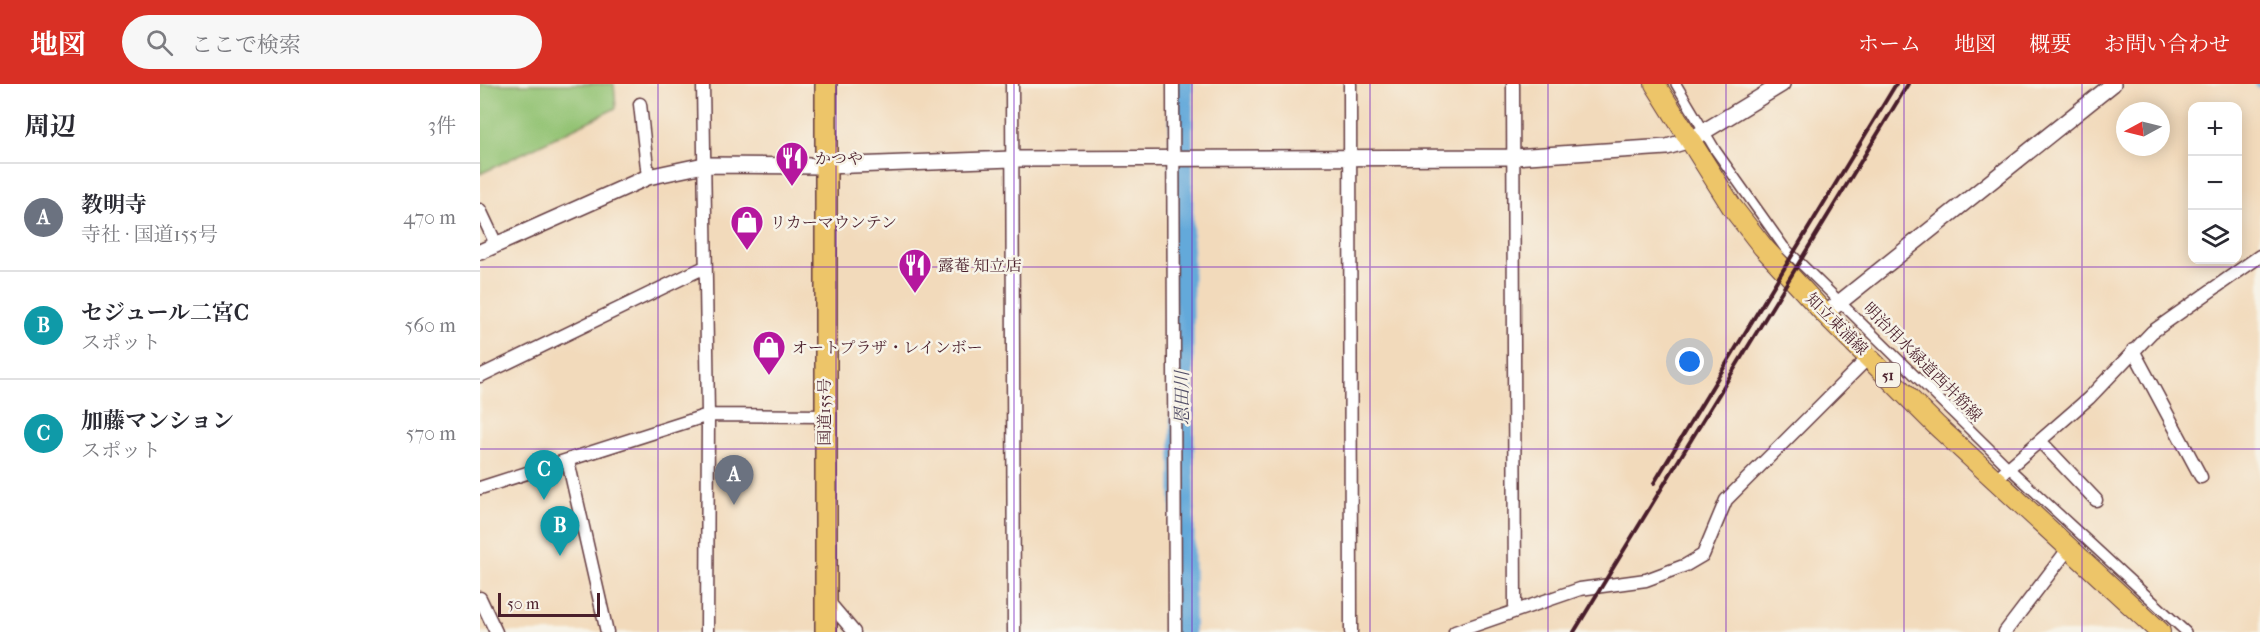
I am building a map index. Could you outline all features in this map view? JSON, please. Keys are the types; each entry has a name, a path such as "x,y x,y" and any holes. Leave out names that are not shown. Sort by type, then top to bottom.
{"highway":[{"name":"国道155号","path":"826,84 824,416 826,632"}],"main road":[{"name":"知立東浦線","path":"1655,84 1697,135 1738,215 1763,247 1833,308 1869,357 1936,424 2003,473 2068,548 2160,632"}],"street":[{"path":"703,84 708,415 707,632"},
{"path":"1012,84 1014,632"},
{"path":"1173,84 1175,632"},
{"path":"1350,84 1352,632"},
{"path":"1514,84 1515,611"},
{"path":"1676,84 1697,135"},
{"path":"480,252 648,177 704,165 826,166 1012,159 1514,157 1579,152 1633,152 1667,147 1697,135 1782,84"},
{"path":"1833,308 2113,84"},
{"path":"640,104 648,177"},
{"path":"480,210 496,244"},
{"path":"2003,473 2089,398 2152,332 2260,256"},
{"path":"480,376 705,267"},
{"name":"明治用水緑道西井筋線","path":"1833,308 2003,473 2186,632"},
{"path":"2133,350 2201,477"},
{"path":"1455,632 1580,589 1646,580 1686,565 1703,555 1726,500 1869,357"},
{"path":"480,488 708,415 824,416"},
{"path":"2040,441 2096,500"},
{"path":"568,460 606,632"},
{"path":"2005,632 2068,548"},
{"path":"480,598 496,632"},
{"path":"826,600 854,632"}],"green space":[{"path":"480,84 614,84 616,108 480,174"}],"waterway":[{"name":"恩田川","path":"1181,84 1181,152"},
{"name":"恩田川","path":"1181,165 1183,632"}],"railway":[{"path":"1654,483 1896,84"},
{"path":"1574,632 1908,84"}],"place":[{"name":"かつや","path":"792,187"},
{"name":"リカーマウンテン","path":"747,251"},
{"name":"露菴 知立店","path":"915,294"},
{"name":"オートプラザ・レインボー","path":"769,376"},
{"name":"加藤マンション","path":"544,500"},
{"name":"教明寺","path":"734,505"},
{"name":"セジュール二宮C","path":"560,556"}]}
